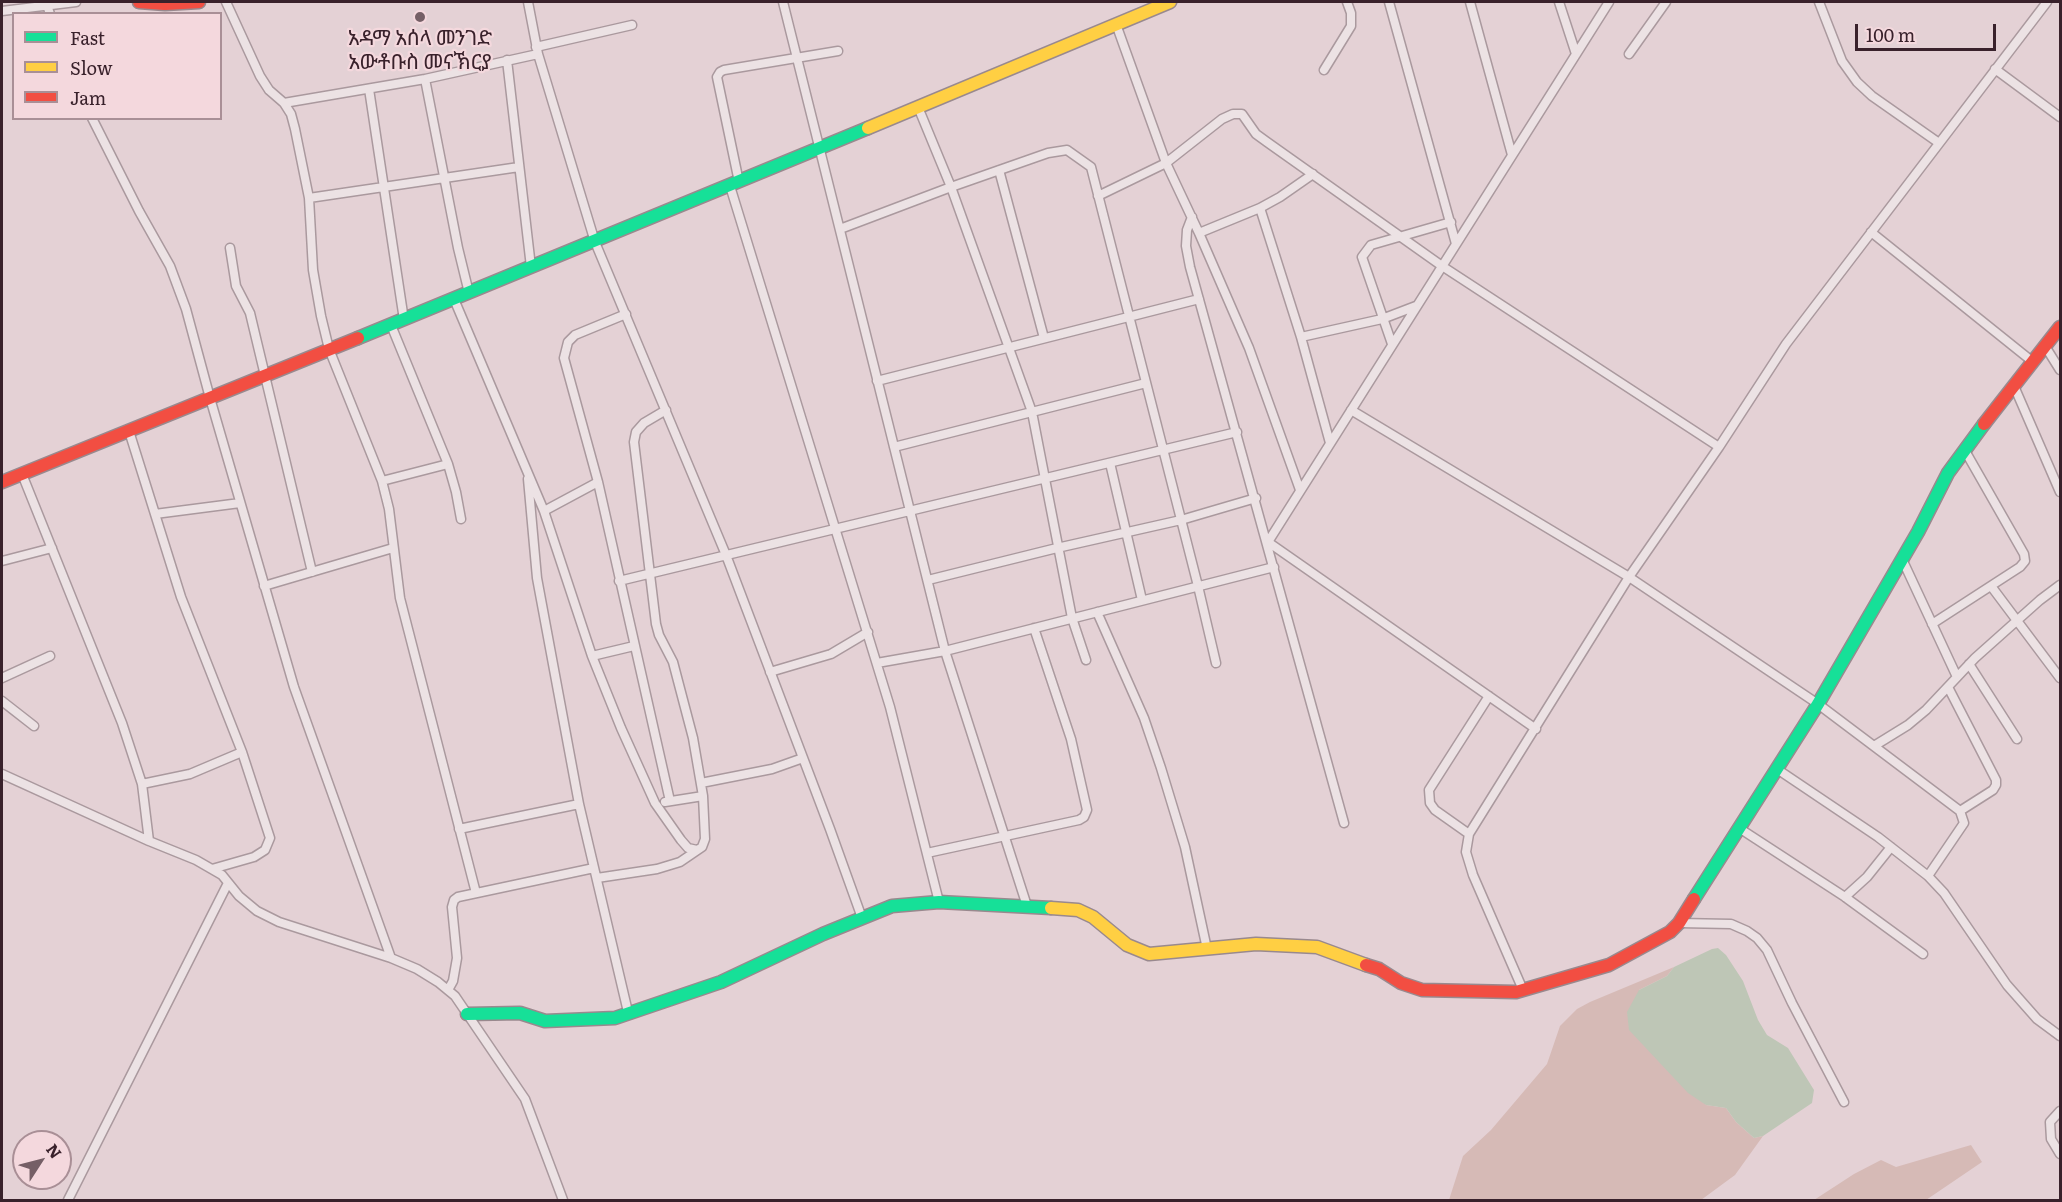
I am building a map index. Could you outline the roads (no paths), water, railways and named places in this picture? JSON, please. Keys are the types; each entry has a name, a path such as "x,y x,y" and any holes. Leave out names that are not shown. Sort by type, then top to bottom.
{"street":[{"path":"2,11 49,9 76,2"},
{"path":"140,2 165,4 199,2"},
{"path":"226,2 260,76 269,90 284,102 291,114 309,198 313,270 321,316 329,349 382,481 389,509 400,598 476,893"},
{"path":"528,2 537,50 595,242 726,555 862,918"},
{"path":"783,2 945,651 1027,906"},
{"path":"2,482 595,242 1170,2"},
{"path":"1324,70 1351,26 1351,13 1347,2"},
{"path":"1389,2 1456,244"},
{"path":"1470,2 1512,155"},
{"path":"1559,2 1576,54"},
{"path":"1268,542 1609,2"},
{"path":"1629,54 1666,2"},
{"path":"1819,2 1842,61 1857,82 1872,96 1939,143"},
{"path":"1523,990 1473,875 1466,852 1469,834 1629,577 1719,447 1786,344 2047,2"},
{"path":"1116,24 1166,163 1250,348 1300,490"},
{"path":"284,102 425,79 507,60 632,25"},
{"path":"838,51 724,70 717,77 734,184 890,707 939,902"},
{"path":"507,60 531,267"},
{"path":"1995,69 2061,117"},
{"path":"425,79 458,248 470,293"},
{"path":"369,89 404,320"},
{"path":"918,107 951,187 1032,412 1072,618 1086,660"},
{"path":"1098,196 1166,163 1222,119 1233,114 1242,114 1256,134 1442,266 1719,447"},
{"path":"93,120 170,266 186,309 294,687 391,958"},
{"path":"840,229 1048,153 1067,150 1091,167 1216,663"},
{"path":"309,198 519,167"},
{"path":"999,170 1044,338"},
{"path":"1199,233 1260,208 1313,174"},
{"path":"1260,208 1330,443"},
{"path":"1192,217 1187,230 1186,246 1199,299 1256,498 1344,823"},
{"path":"1392,344 1362,256 1371,245 1451,222"},
{"path":"1871,232 2033,362"},
{"path":"230,248 236,286 250,313 312,572"},
{"path":"454,299 544,511 592,656 621,728 655,803 688,848 697,850"},
{"path":"877,381 1199,299"},
{"path":"1300,338 1382,319 1417,306"},
{"path":"626,314 576,335 568,342 564,358 598,482 670,801"},
{"path":"391,325 448,464 461,519"},
{"path":"467,1014 520,1013 545,1021 615,1018 721,982 823,934 892,906 939,902 1078,910 1093,917 1127,945 1149,954 1256,944 1317,947 1379,969 1401,983 1422,990 1516,992 1609,964 1670,932 1679,923 1818,704 1902,559 1948,473 1964,449 2061,327"},
{"path":"2046,346 2061,370"},
{"path":"894,447 1146,383"},
{"path":"2014,386 2061,492"},
{"path":"597,878 657,869 680,862 702,847 705,839 703,796 693,738 673,662 656,624 634,442 636,432 644,423 666,410"},
{"path":"1351,410 1629,577 1818,704 1960,811 1964,823 1928,876"},
{"path":"129,431 182,597 242,752 270,838 265,850 254,857 212,869"},
{"path":"619,581 1237,432"},
{"path":"1932,624 2020,567 2025,561 2024,554 1964,449"},
{"path":"1110,463 1142,600"},
{"path":"382,481 448,464"},
{"path":"527,470 537,578 579,804 628,1012"},
{"path":"22,474 122,723 142,784 149,841"},
{"path":"544,511 598,482"},
{"path":"927,580 1181,520 1256,498"},
{"path":"155,514 240,503"},
{"path":"1268,542 1536,729"},
{"path":"2,561 52,548"},
{"path":"264,585 393,548"},
{"path":"1902,559 1957,677"},
{"path":"877,663 945,651 1274,567"},
{"path":"1874,746 1908,725 1926,710 1969,664 2016,621 2061,585"},
{"path":"1990,586 2061,678"},
{"path":"1097,612 1144,718 1161,768 1185,847 1207,949"},
{"path":"927,853 1004,834 1079,820 1084,817 1087,810 1071,739 1034,628"},
{"path":"770,672 831,654 868,632"},
{"path":"592,656 634,646"},
{"path":"2,678 50,656"},
{"path":"1969,664 2017,739"},
{"path":"1948,687 1996,785 1993,790 1960,811"},
{"path":"1469,834 1435,810 1430,803 1429,790 1489,696"},
{"path":"2,700 34,726"},
{"path":"142,784 190,774 242,752"},
{"path":"701,783 772,769 803,758"},
{"path":"1777,769 1891,847 1928,876 1944,893 2007,985 2037,1019 2061,1036"},
{"path":"2,774 196,860 222,875 239,896 256,911 279,922 391,958 417,969 448,990 525,1099 563,1200"},
{"path":"655,803 703,796"},
{"path":"459,829 579,804"},
{"path":"1739,828 1845,897 1923,954"},
{"path":"1845,897 1867,877 1891,847"},
{"path":"448,990 453,981 457,958 452,907 454,900 458,897 594,868"},
{"path":"68,1200 228,883"},
{"path":"1679,923 1731,924 1757,938 1767,950 1792,1003 1845,1102"},
{"path":"2061,1111 2050,1122 2051,1139 2061,1154"}],"place":[{"name":"አዳማ አሰላ መንገድ አውቶቡስ መናኽርያ","path":"420,17"}]}
